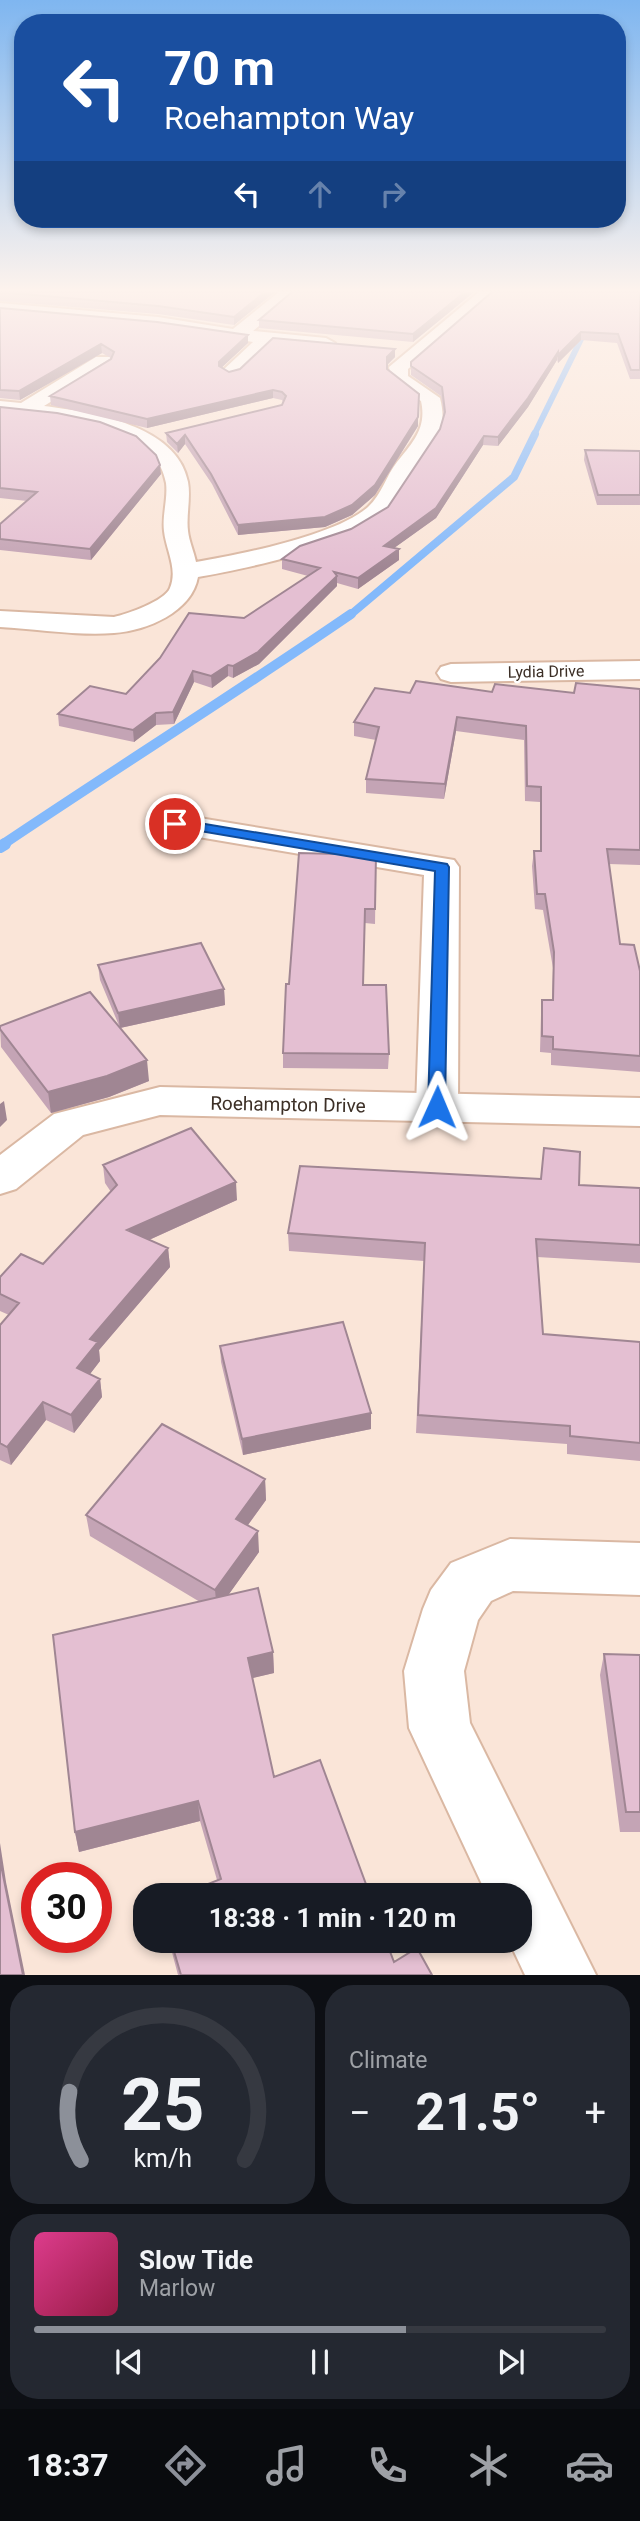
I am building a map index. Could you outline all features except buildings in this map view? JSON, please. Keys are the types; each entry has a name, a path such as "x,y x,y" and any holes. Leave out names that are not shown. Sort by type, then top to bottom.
{"street":[{"path":"24,410 66,384"},
{"path":"186,572 268,556 349,527 375,514 395,490 405,465 423,448 431,435 433,422 430,398 409,384"},
{"path":"0,407 113,425 146,438 160,450 171,465 177,484 176,531 186,572 183,588 177,598 148,615 114,625 0,619"},
{"path":"146,438 172,432"},
{"name":"Lydia Drive","path":"451,673 640,670"},
{"path":"175,824 442,867 437,1107"},
{"name":"Roehampton Drive","path":"0,1178 69,1124 160,1101 640,1112"},
{"path":"561,1975 440,1728 434,1671 452,1609 471,1582 510,1565 640,1569"}],"waterway":[{"path":"534,435 559,384"},
{"path":"349,616 514,477 535,434"},
{"path":"2,845 351,614"},
{"path":"0,847 5,844"}],"route":[{"path":"175,824 442,867 437,1107"}]}
